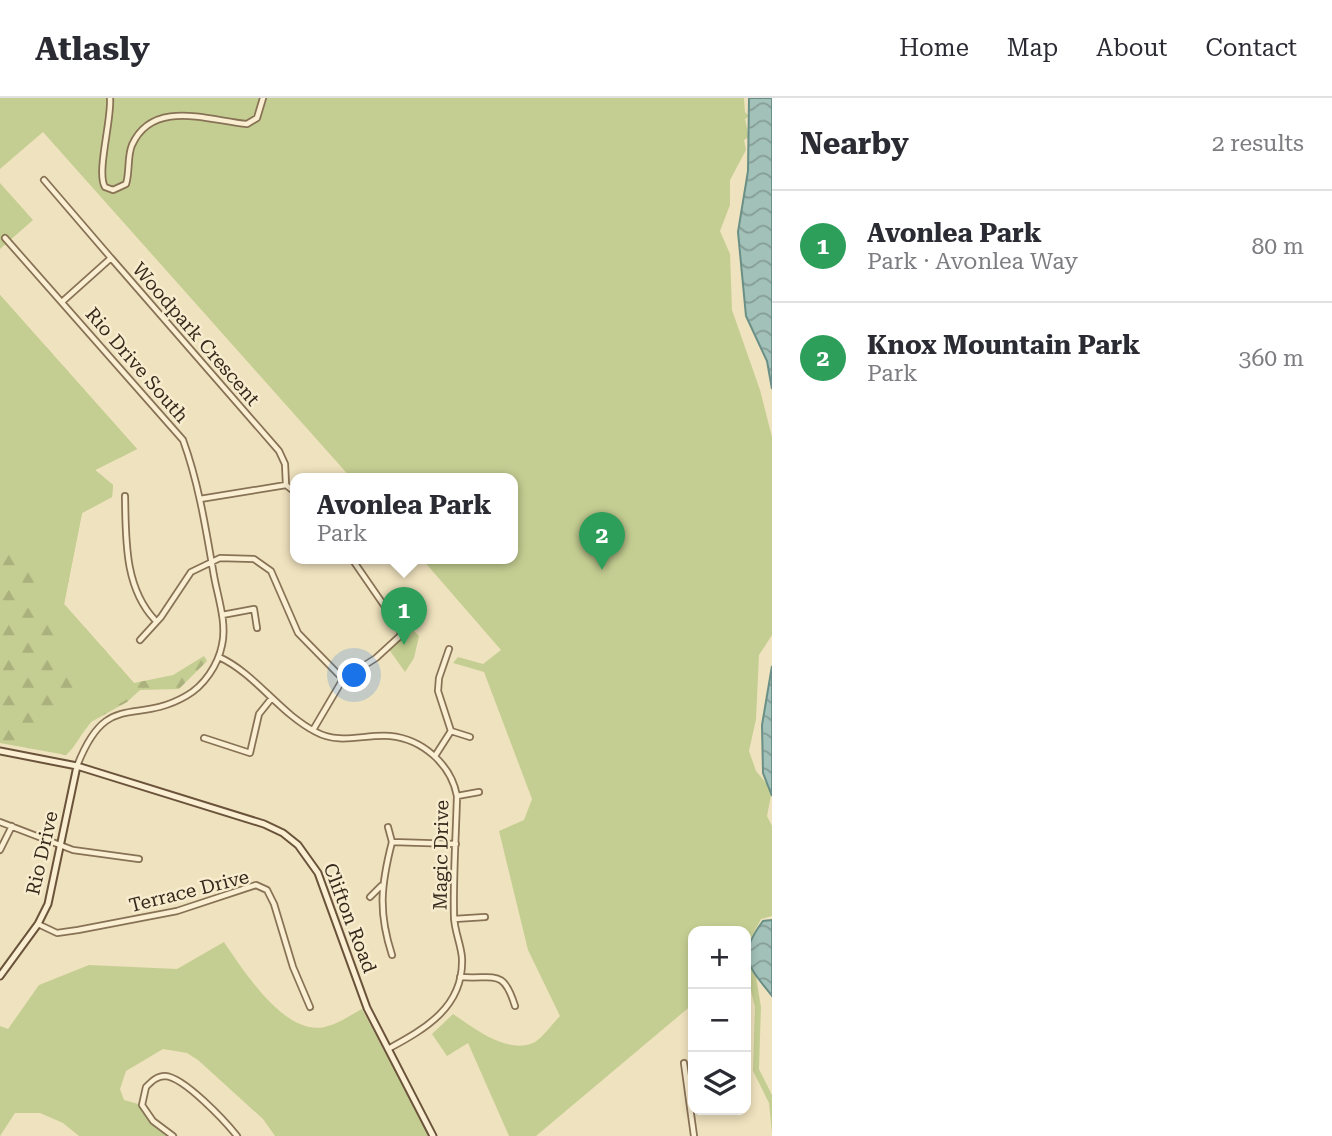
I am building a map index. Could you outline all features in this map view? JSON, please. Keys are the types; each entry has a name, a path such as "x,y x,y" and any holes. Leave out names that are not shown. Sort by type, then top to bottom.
{"street":[{"path":"110,98 111,120 101,177 104,185 113,190 126,184 132,145 154,121 177,115 197,114 247,124 257,118 263,98"},
{"path":"44,180 111,258"},
{"name":"Rio Drive South","path":"5,238 183,440 200,499 222,615 223,643 208,677 189,695 162,705 129,710 105,722 85,745 76,766"},
{"name":"Woodpark Crescent","path":"63,301 111,258 279,451 285,464 286,485"},
{"path":"200,499 286,485 290,488"},
{"path":"125,496 132,578 137,598 155,620"},
{"path":"140,640 155,620 161,617 191,572 211,562 237,556 254,559 271,571 298,633 343,679"},
{"path":"312,731 343,679 397,641 401,630 355,564"},
{"path":"222,615 254,609 257,628"},
{"path":"449,649 439,678 438,691 452,731"},
{"name":"Magic Drive","path":"219,657 236,665 271,699 312,731 338,739 388,736 405,739 435,756 447,771 457,796 454,919 462,958 460,977 451,1003 439,1017 388,1049"},
{"path":"204,738 250,753 259,714 271,699"},
{"path":"452,731 470,737"},
{"path":"435,756 452,731"},
{"name":"Clifton Road","path":"0,751 76,766 264,824 283,833 298,845 318,873 367,1008 433,1136"},
{"name":"Rio Drive","path":"0,976 38,924 52,890 76,766"},
{"path":"457,796 479,792"},
{"path":"0,822 62,846 139,859"},
{"path":"0,850 12,827"},
{"path":"388,827 392,842 381,886 384,930 392,955"},
{"path":"392,842 456,844"},
{"name":"Terrace Drive","path":"38,924 57,933 78,930 177,911 256,885 267,890 274,904 293,967 310,1007"},
{"path":"370,897 381,886"},
{"path":"454,919 485,917"},
{"path":"460,977 501,978 508,985 515,1006"},
{"path":"684,1063 694,1136"},
{"path":"173,1136 153,1121 142,1105 146,1087 159,1077 167,1076 182,1082 237,1136"}],"green space":[{"path":"0,98 744,98 745,112 749,116 745,119 749,137 744,140 746,150 730,180 730,205 720,231 730,254 732,310 760,390 772,437 772,635 759,655 756,719 749,751 756,771 772,790 767,816 772,826 772,916 761,919 751,938 751,926 688,926 688,1008 536,1136 509,1136 468,1043 447,1056 432,1034 453,1014 491,1038 512,1045 523,1045 536,1041 560,1016 528,950 499,831 524,820 532,799 484,672 453,663 458,657 483,664 501,650 426,564 518,564 518,473 347,473 43,132 0,169"},
{"path":"0,183 33,220 0,249"},
{"path":"0,295 137,449 95,470 113,485 112,497 82,513 64,604 134,683 173,675 204,656 207,661 179,689 140,690 127,702 91,722 66,755 0,743"},
{"path":"0,295 137,449 95,470 113,485 112,497 82,513 64,604 140,690 93,720 66,755 28,740 88,687 52,646 66,634 28,592 42,579 0,532"},
{"path":"399,616 419,636 414,658 405,672 388,648 402,635"},
{"path":"224,942 254,985 282,1013 297,1023 313,1028 328,1026 362,1009 429,1136 275,1136 263,1119 198,1060 187,1053 163,1049 126,1071 120,1089 124,1100 142,1105 153,1122 172,1136 79,1136 63,1123 40,1113 15,1113 0,1136 0,1026 8,1029 39,985 89,965 177,969"},
{"path":"751,946 761,1007 759,1069 772,1095 772,1133 769,1103 753,1071 755,1007 751,991"}],"water":[{"path":"749,98 772,98 772,389 767,361 746,316 738,232 748,171"},
{"path":"772,666 772,796 763,773 762,725"},
{"path":"772,920 772,996 751,968 751,942 763,921"}],"place":[{"name":"Knox Mountain Park","path":"602,570"},
{"name":"Avonlea Park","path":"404,645"}]}
